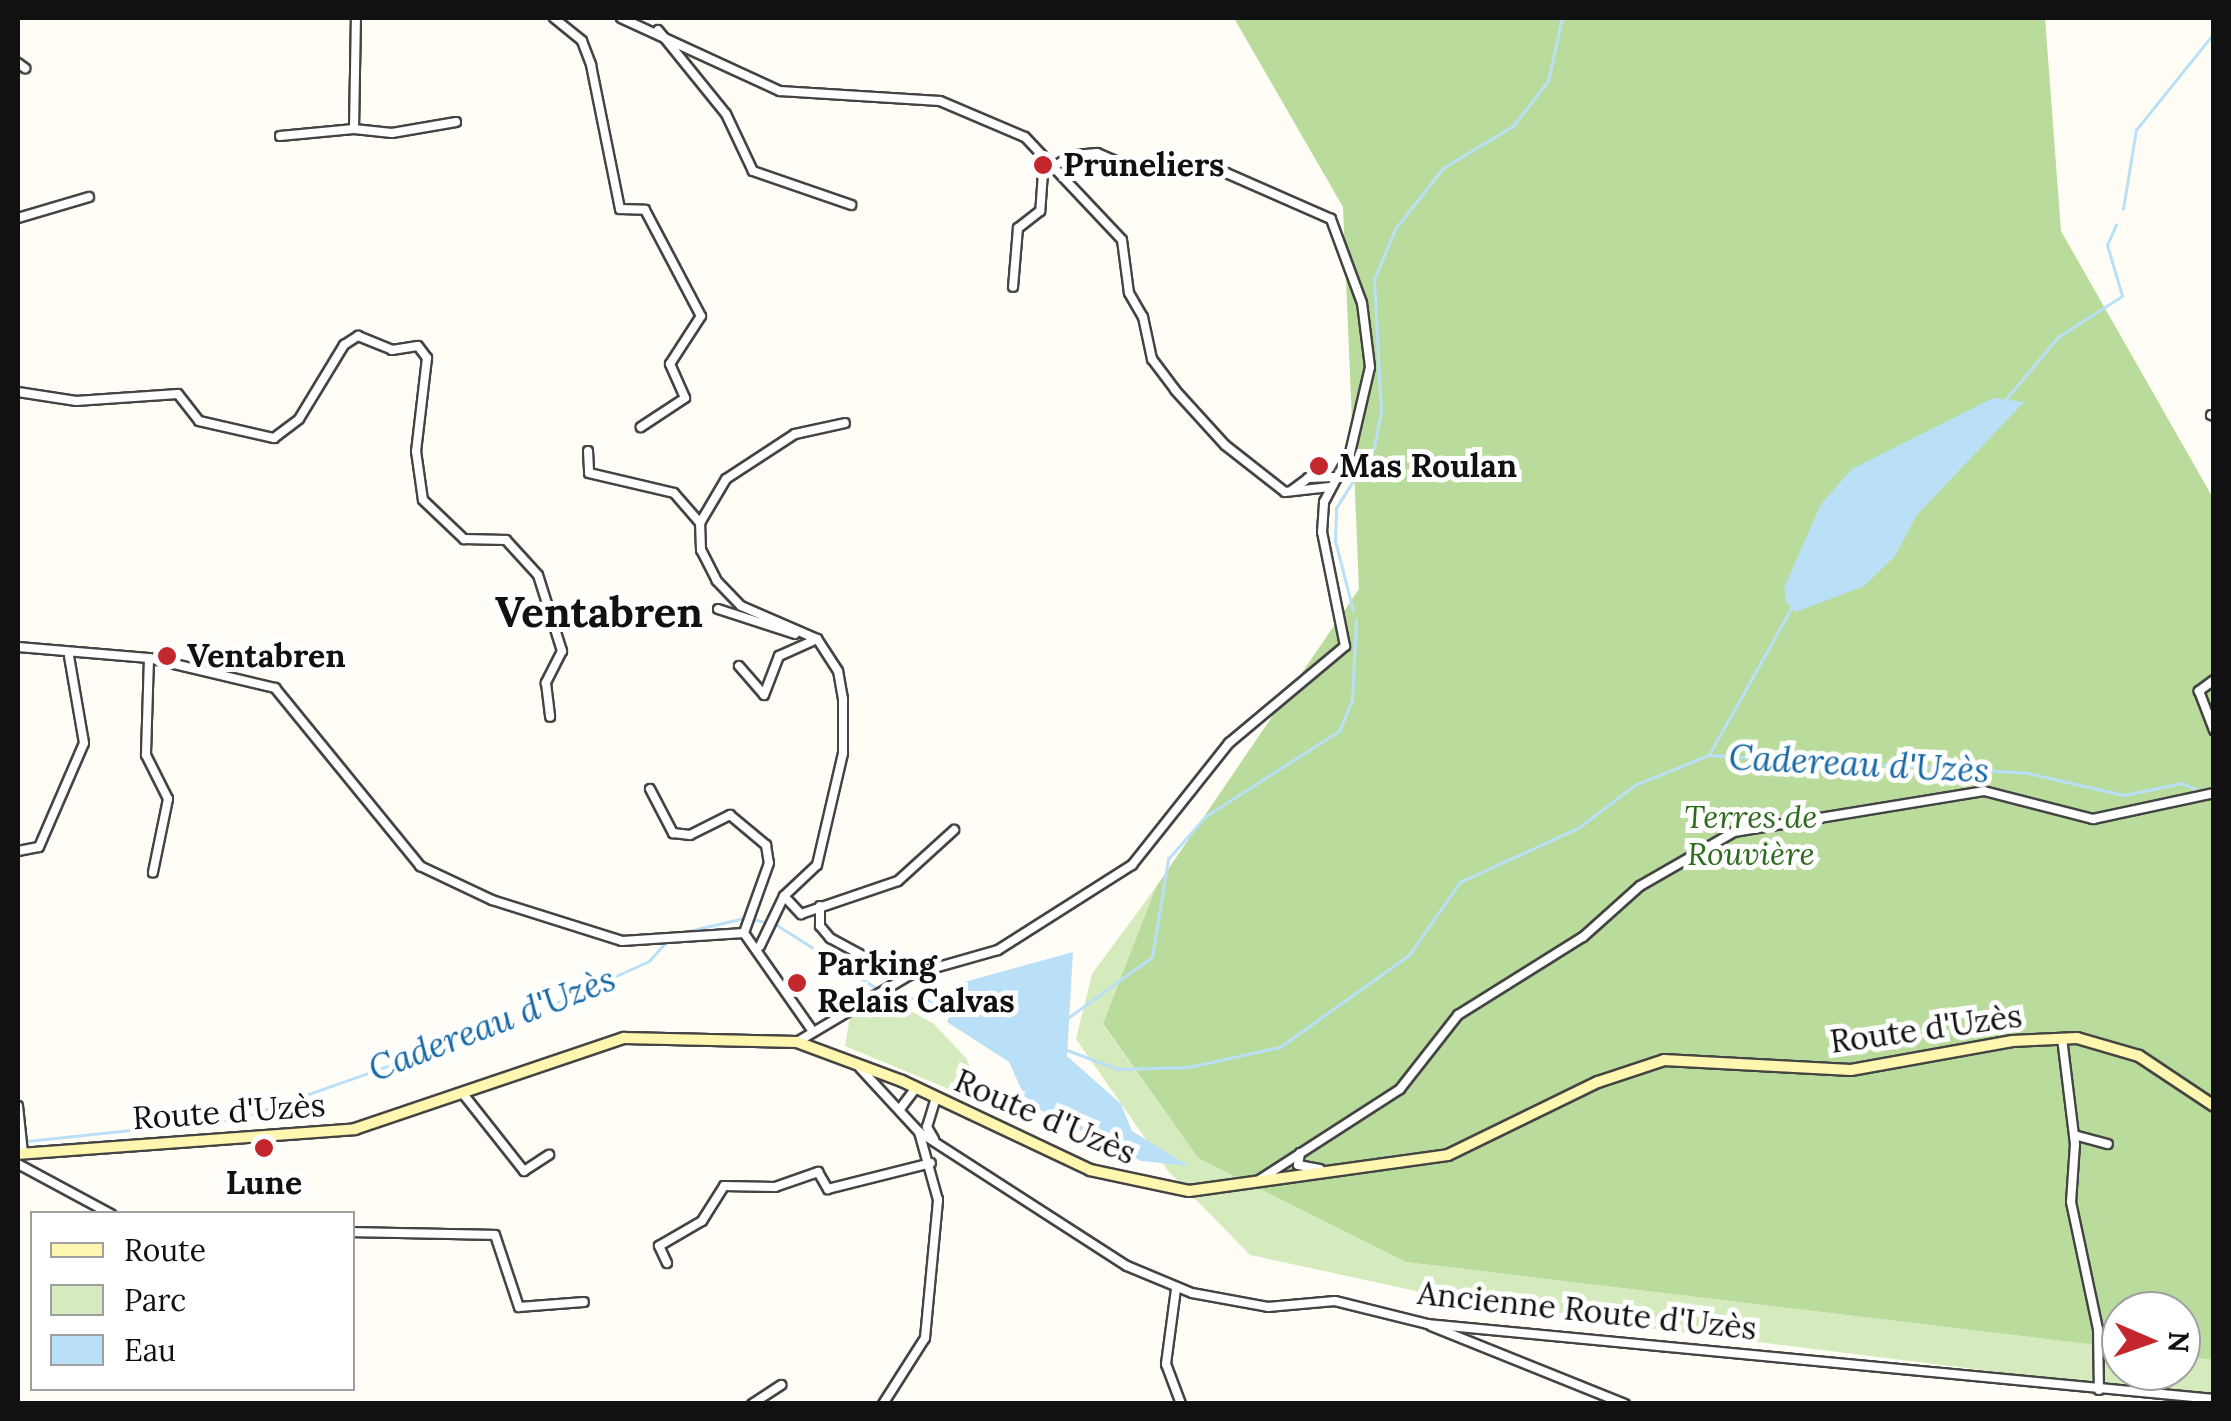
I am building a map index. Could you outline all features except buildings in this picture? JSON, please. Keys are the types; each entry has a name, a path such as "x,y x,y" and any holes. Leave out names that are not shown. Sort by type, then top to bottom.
{"main road":[{"name":"Route d'Uzès","path":"20,1155 272,1140 355,1128 464,1095 624,1038 797,1042 916,1088 1090,1170 1143,1186 1284,1181 1448,1155 1598,1082 1664,1060 1851,1070 2062,1038 2139,1056 2214,1106"}],"street":[{"path":"354,129 356,18"},
{"path":"554,18 582,41 592,65 620,209 645,210 701,316 670,364 685,398 641,427"},
{"path":"621,18 658,30 714,66 780,91 940,101 1025,138 1048,167 1122,240 1128,293 1152,359 1174,390 1225,445 1291,491 1330,488"},
{"path":"658,30 726,114 753,171 852,205"},
{"path":"280,136 354,129 392,133 456,122"},
{"path":"797,1042 904,978 998,950 1132,864 1228,743 1337,659 1348,634 1322,532 1330,488 1350,452 1368,380 1362,303 1332,220 1238,176 1141,172 1096,153 1048,167"},
{"path":"1012,288 1018,228 1040,211 1048,167"},
{"path":"18,218 89,197"},
{"path":"18,392 76,400 178,394 199,421 274,438 299,419 344,345 358,336 392,350 418,346 426,358 416,451 423,500 464,539 506,540 538,575 562,651 546,683 550,716"},
{"path":"800,634 741,606 717,581 702,550 700,523 726,479 796,434 845,423"},
{"path":"588,451 589,473 674,492 700,523"},
{"path":"1291,491 1308,478 1334,477"},
{"path":"718,609 818,639 838,670 842,752 817,865 784,896 760,946"},
{"path":"739,666 764,695 778,656 818,639"},
{"path":"18,646 69,656 149,658 275,688 420,866 492,900 622,941 667,941 711,929 744,933 760,946 792,1009 812,1030"},
{"path":"18,851 40,848 84,743 69,656"},
{"path":"149,658 146,755 168,799 153,872"},
{"path":"2214,680 2199,691 2214,730"},
{"path":"650,789 672,833 690,835 730,815 766,845 769,862 744,933"},
{"path":"1254,1184 1400,1090 1458,1015 1583,937 1640,886 1734,832 1984,791 2093,820 2214,793"},
{"path":"784,896 801,914 898,880 954,830"},
{"path":"820,906 820,926 830,938 904,978"},
{"path":"2062,1038 2074,1135 2071,1202 2098,1328 2099,1390"},
{"name":"Ancienne Route d'Uzès","path":"854,1062 919,1132 1176,1289 1268,1307 1336,1301 1426,1324 2214,1399"},
{"path":"900,1108 916,1088"},
{"path":"464,1095 524,1171 549,1155"},
{"path":"936,1097 928,1113 936,1143"},
{"path":"18,1106 20,1155 107,1211"},
{"path":"908,1118 928,1113"},
{"path":"883,1404 888,1390 925,1338 938,1200 919,1132"},
{"path":"2074,1135 2108,1144"},
{"path":"1300,1153 1302,1168 1350,1172"},
{"path":"1284,1181 1300,1153"},
{"path":"666,1263 659,1246 702,1221 724,1186 774,1186 818,1172 828,1188 930,1163"},
{"path":"1284,1181 1285,1163"},
{"path":"355,1232 495,1235 519,1307 584,1302"},
{"path":"1176,1289 1166,1364 1182,1404"},
{"path":"1426,1324 1624,1403"},
{"path":"752,1404 781,1385"},
{"path":"2125,1392 2132,1404"}],"green space":[{"name":"Terres de Rouvière","path":"1234,18 2045,18 2061,231 2213,498 2213,1360 2201,1358 2201,1291 2101,1291 2101,1346 1406,1262 1198,1158 1103,1024 1156,887 1359,589 1343,207"},
{"path":"1156,887 1103,1025 1198,1158 1406,1262 2101,1346 2101,1385 1504,1310 1250,1255 1168,1171 1076,1039 1092,974"},
{"path":"881,994 934,1024 966,1058 982,1093 963,1095 845,1046 851,1011"},
{"path":"2201,1358 2213,1360 2213,1399 2149,1391 2201,1391"}],"water":[{"path":"1993,398 2024,402 1917,515 1895,556 1864,586 1796,612 1787,604 1784,588 1821,504 1852,469"},
{"path":"1073,952 1067,1056 1121,1104 1132,1131 1189,1166 1141,1161 1028,1104 1009,1062 947,1022 964,982"}],"waterway":[{"path":"1353,611 1335,541 1336,508 1374,448 1381,413 1374,279 1395,229 1443,168 1513,126 1548,81 1562,18"},
{"path":"2123,209 2136,130 2214,33"},
{"path":"2005,400 2058,337 2122,296 2107,245 2116,225"},
{"path":"1710,753 1792,607"},
{"path":"1065,1020 1152,957 1168,859 1206,816 1339,731 1352,700 1356,620"},
{"name":"Cadereau d'Uzès","path":"1062,1048 1118,1069 1189,1067 1280,1047 1409,955 1460,882 1578,828 1635,785 1709,755 2027,773 2124,795 2182,783 2197,790"},
{"path":"676,934 745,918"},
{"name":"Cadereau d'Uzès","path":"753,919 777,925 880,990"},
{"name":"Cadereau d'Uzès","path":"18,1142 241,1118 518,1020 649,961 666,942"},
{"name":"Cadereau d'Uzès","path":"887,994 957,1005"}],"place":[{"name":"Pruneliers","path":"1043,165"},
{"name":"Mas Roulan","path":"1319,466"},
{"name":"Ventabren","path":"167,656"},
{"name":"Parking Relais Calvas","path":"797,983"},
{"name":"Lune","path":"264,1148"}],"district":[{"name":"Ventabren","path":"599,612"}]}
